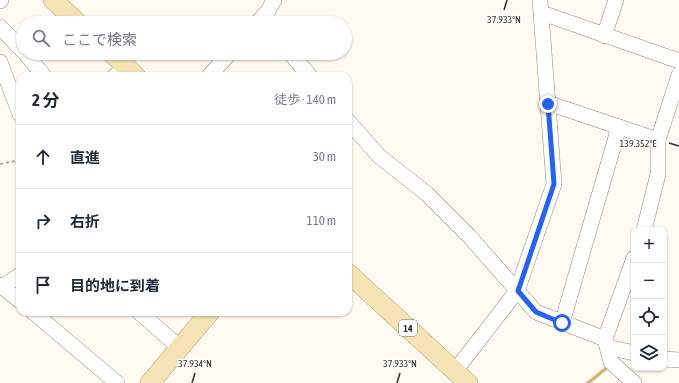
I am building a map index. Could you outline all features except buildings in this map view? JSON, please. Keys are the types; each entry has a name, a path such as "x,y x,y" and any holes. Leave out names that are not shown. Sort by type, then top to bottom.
{"main road":[{"path":"53,0 70,16"},
{"path":"116,60 124,72"},
{"name":"14","path":"352,277 461,377"},
{"path":"150,383 207,316"}],"street":[{"path":"604,36 616,0"},
{"path":"461,377 518,291 554,184 541,6 604,36 679,60"},
{"path":"0,27 16,44"},
{"path":"31,60 41,72"},
{"path":"213,72 224,60"},
{"path":"296,60 307,72"},
{"path":"0,62 16,104"},
{"path":"645,227 658,174 658,140 679,75"},
{"path":"548,104 658,140"},
{"path":"352,126 379,156 428,194 469,236 536,312 606,343 631,352"},
{"path":"562,323 619,127"},
{"path":"632,263 606,343 611,362 634,383"},
{"path":"16,277 1,286 16,299"},
{"path":"37,316 117,383"},
{"path":"144,316 180,348"},
{"path":"667,359 679,360"}],"path":[{"path":"0,164 16,161"}],"waterway":[{"path":"588,383 609,366"}],"route":[{"path":"548,104 554,184 518,291 536,312 562,323"}]}
